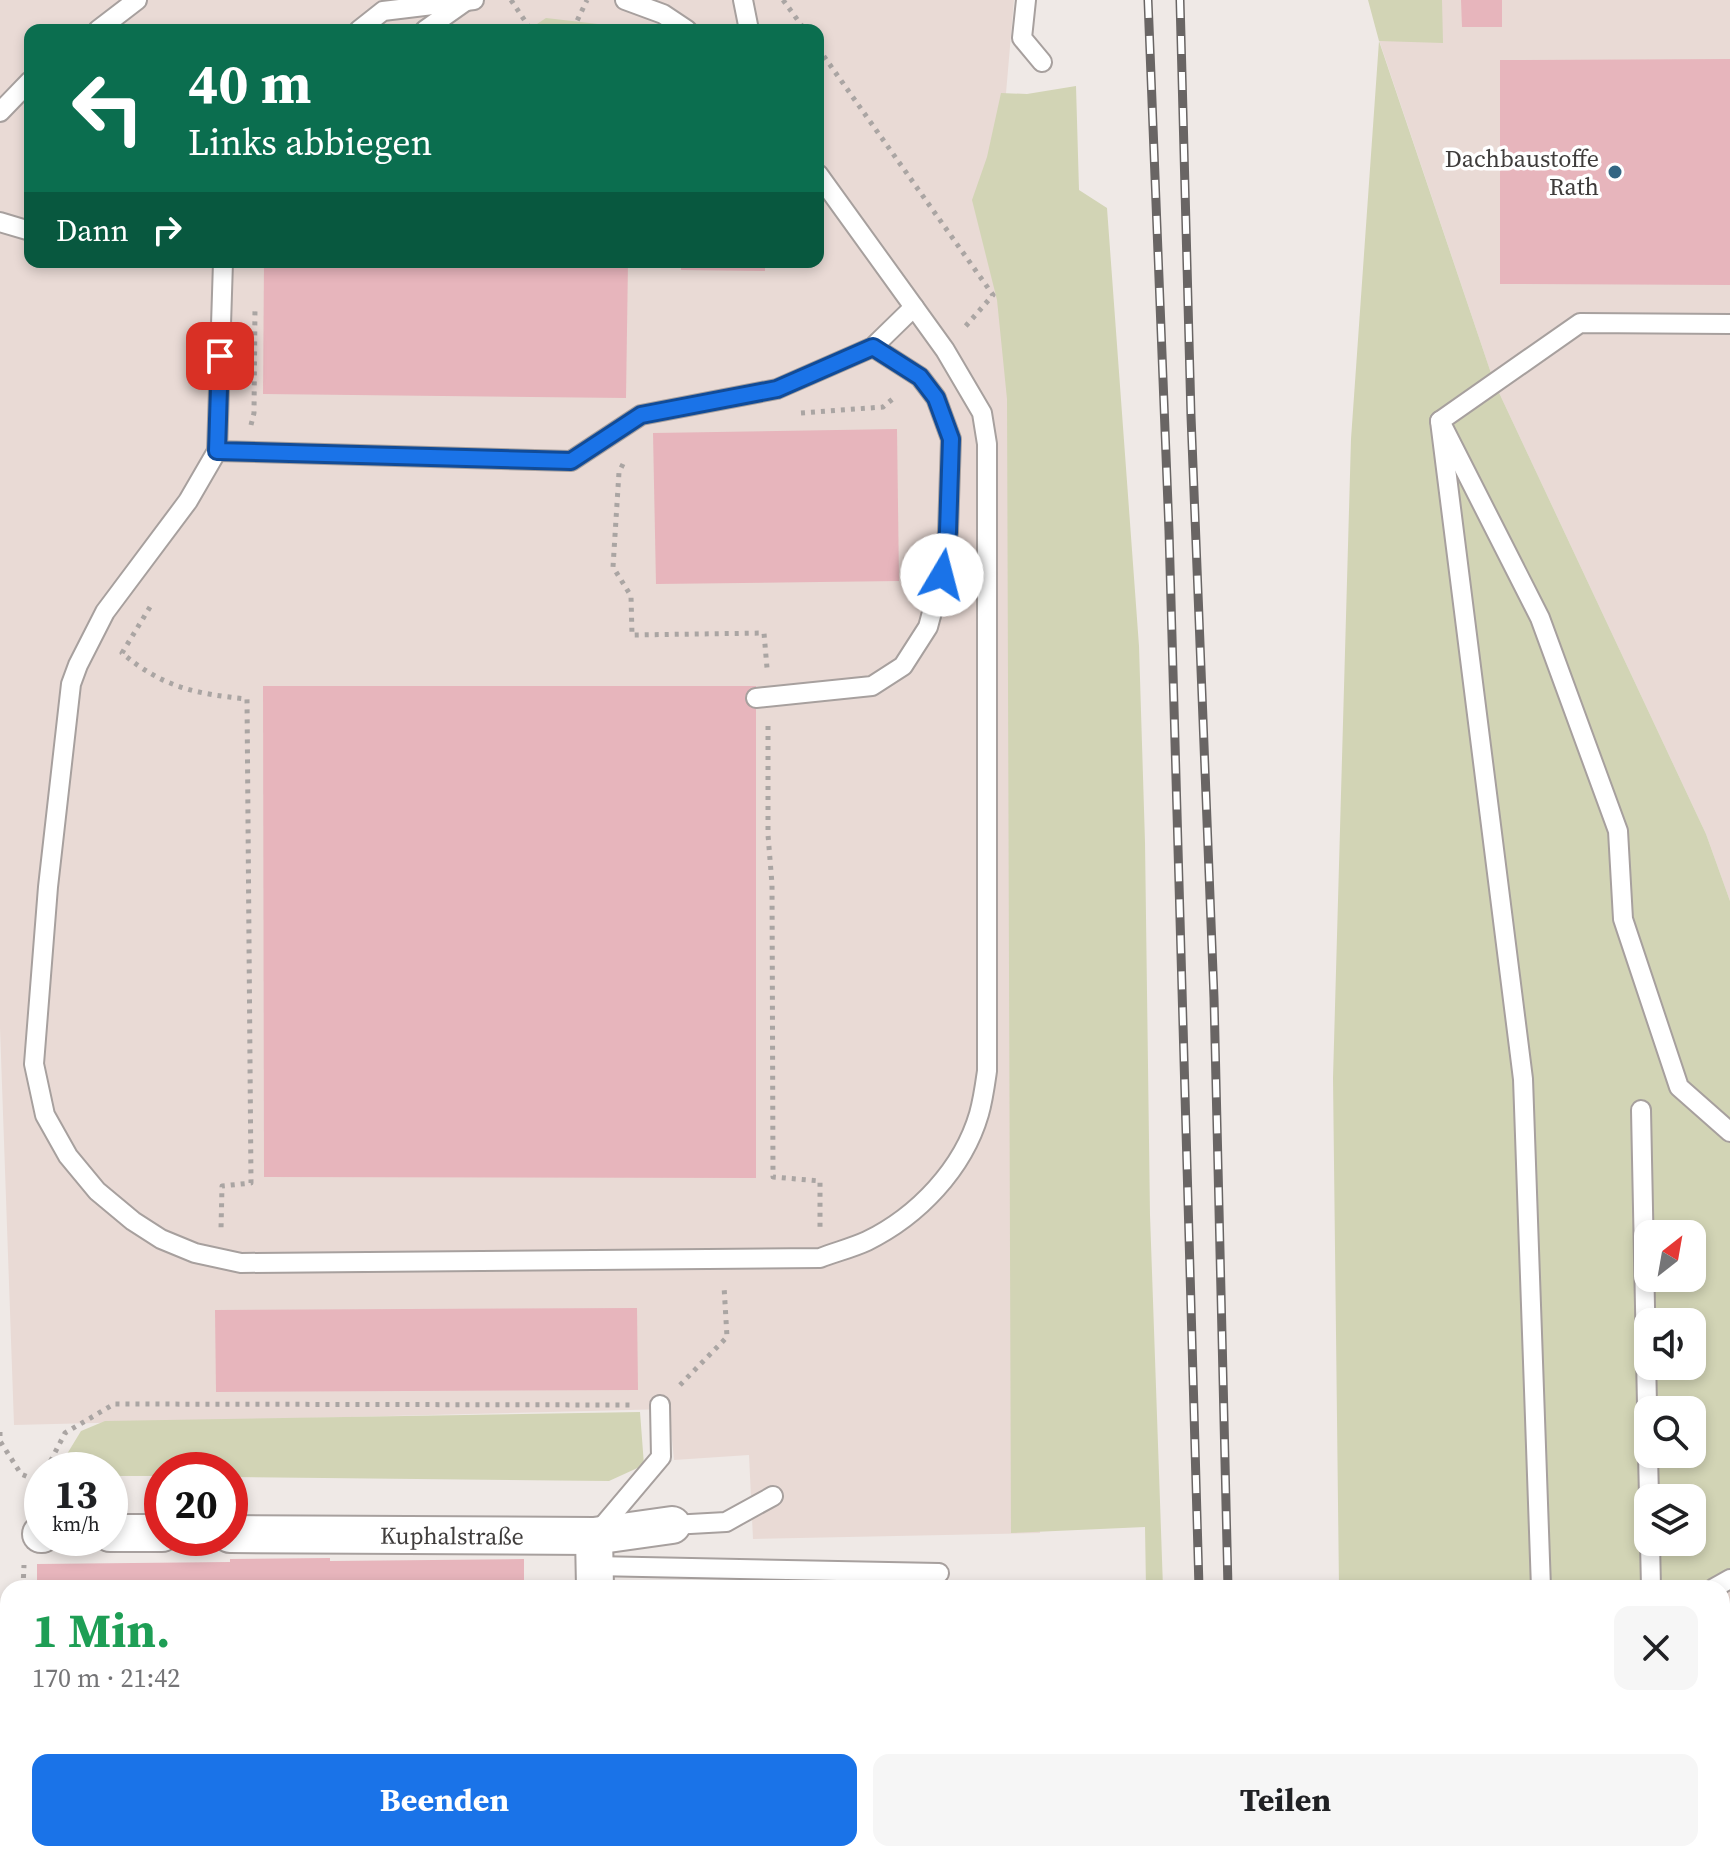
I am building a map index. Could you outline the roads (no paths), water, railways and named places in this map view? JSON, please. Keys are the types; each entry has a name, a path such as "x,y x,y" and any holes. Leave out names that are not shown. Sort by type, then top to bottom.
{"street":[{"name":"Kuphalstraße","path":"248,1535 595,1563 672,1525"}],"lane":[{"path":"106,24 137,0"},
{"path":"433,24 467,0"},
{"path":"367,24 383,11 474,0"},
{"path":"625,0 663,14 678,24"},
{"path":"743,0 748,24"},
{"path":"1026,0 1022,38 1042,62"},
{"path":"0,112 24,87"},
{"path":"223,268 217,451 188,501 105,612 71,684 48,887 34,1064 45,1115 68,1156 97,1191 161,1239 195,1253 241,1263 820,1258 864,1243 898,1224 923,1204 959,1158 979,1115 987,1071 987,444 982,413 945,350 824,182"},
{"path":"0,222 24,229"},
{"path":"217,451 571,461 641,415 777,389 873,347 914,307"},
{"path":"1440,421 1580,323 1730,324"},
{"path":"762,698 872,686 903,666 928,627 942,575 948,532 951,439 936,398 920,377 873,347"},
{"path":"1440,421 1540,618 1618,831 1623,919 1679,1087 1730,1132"},
{"path":"1440,421 1523,1079 1541,1580"},
{"path":"1641,1110 1647,1396"},
{"path":"660,1405 661,1457 595,1563 741,1579 882,1580 939,1573"},
{"path":"672,1525 726,1522 773,1496"},
{"path":"1650,1556 1651,1580"}],"railway":[{"path":"1148,0 1169,531 1199,1580"},
{"path":"1180,0 1191,416 1214,998 1228,1580"}],"place":[{"name":"Dachbaustoffe Rath","path":"1615,172"}]}
